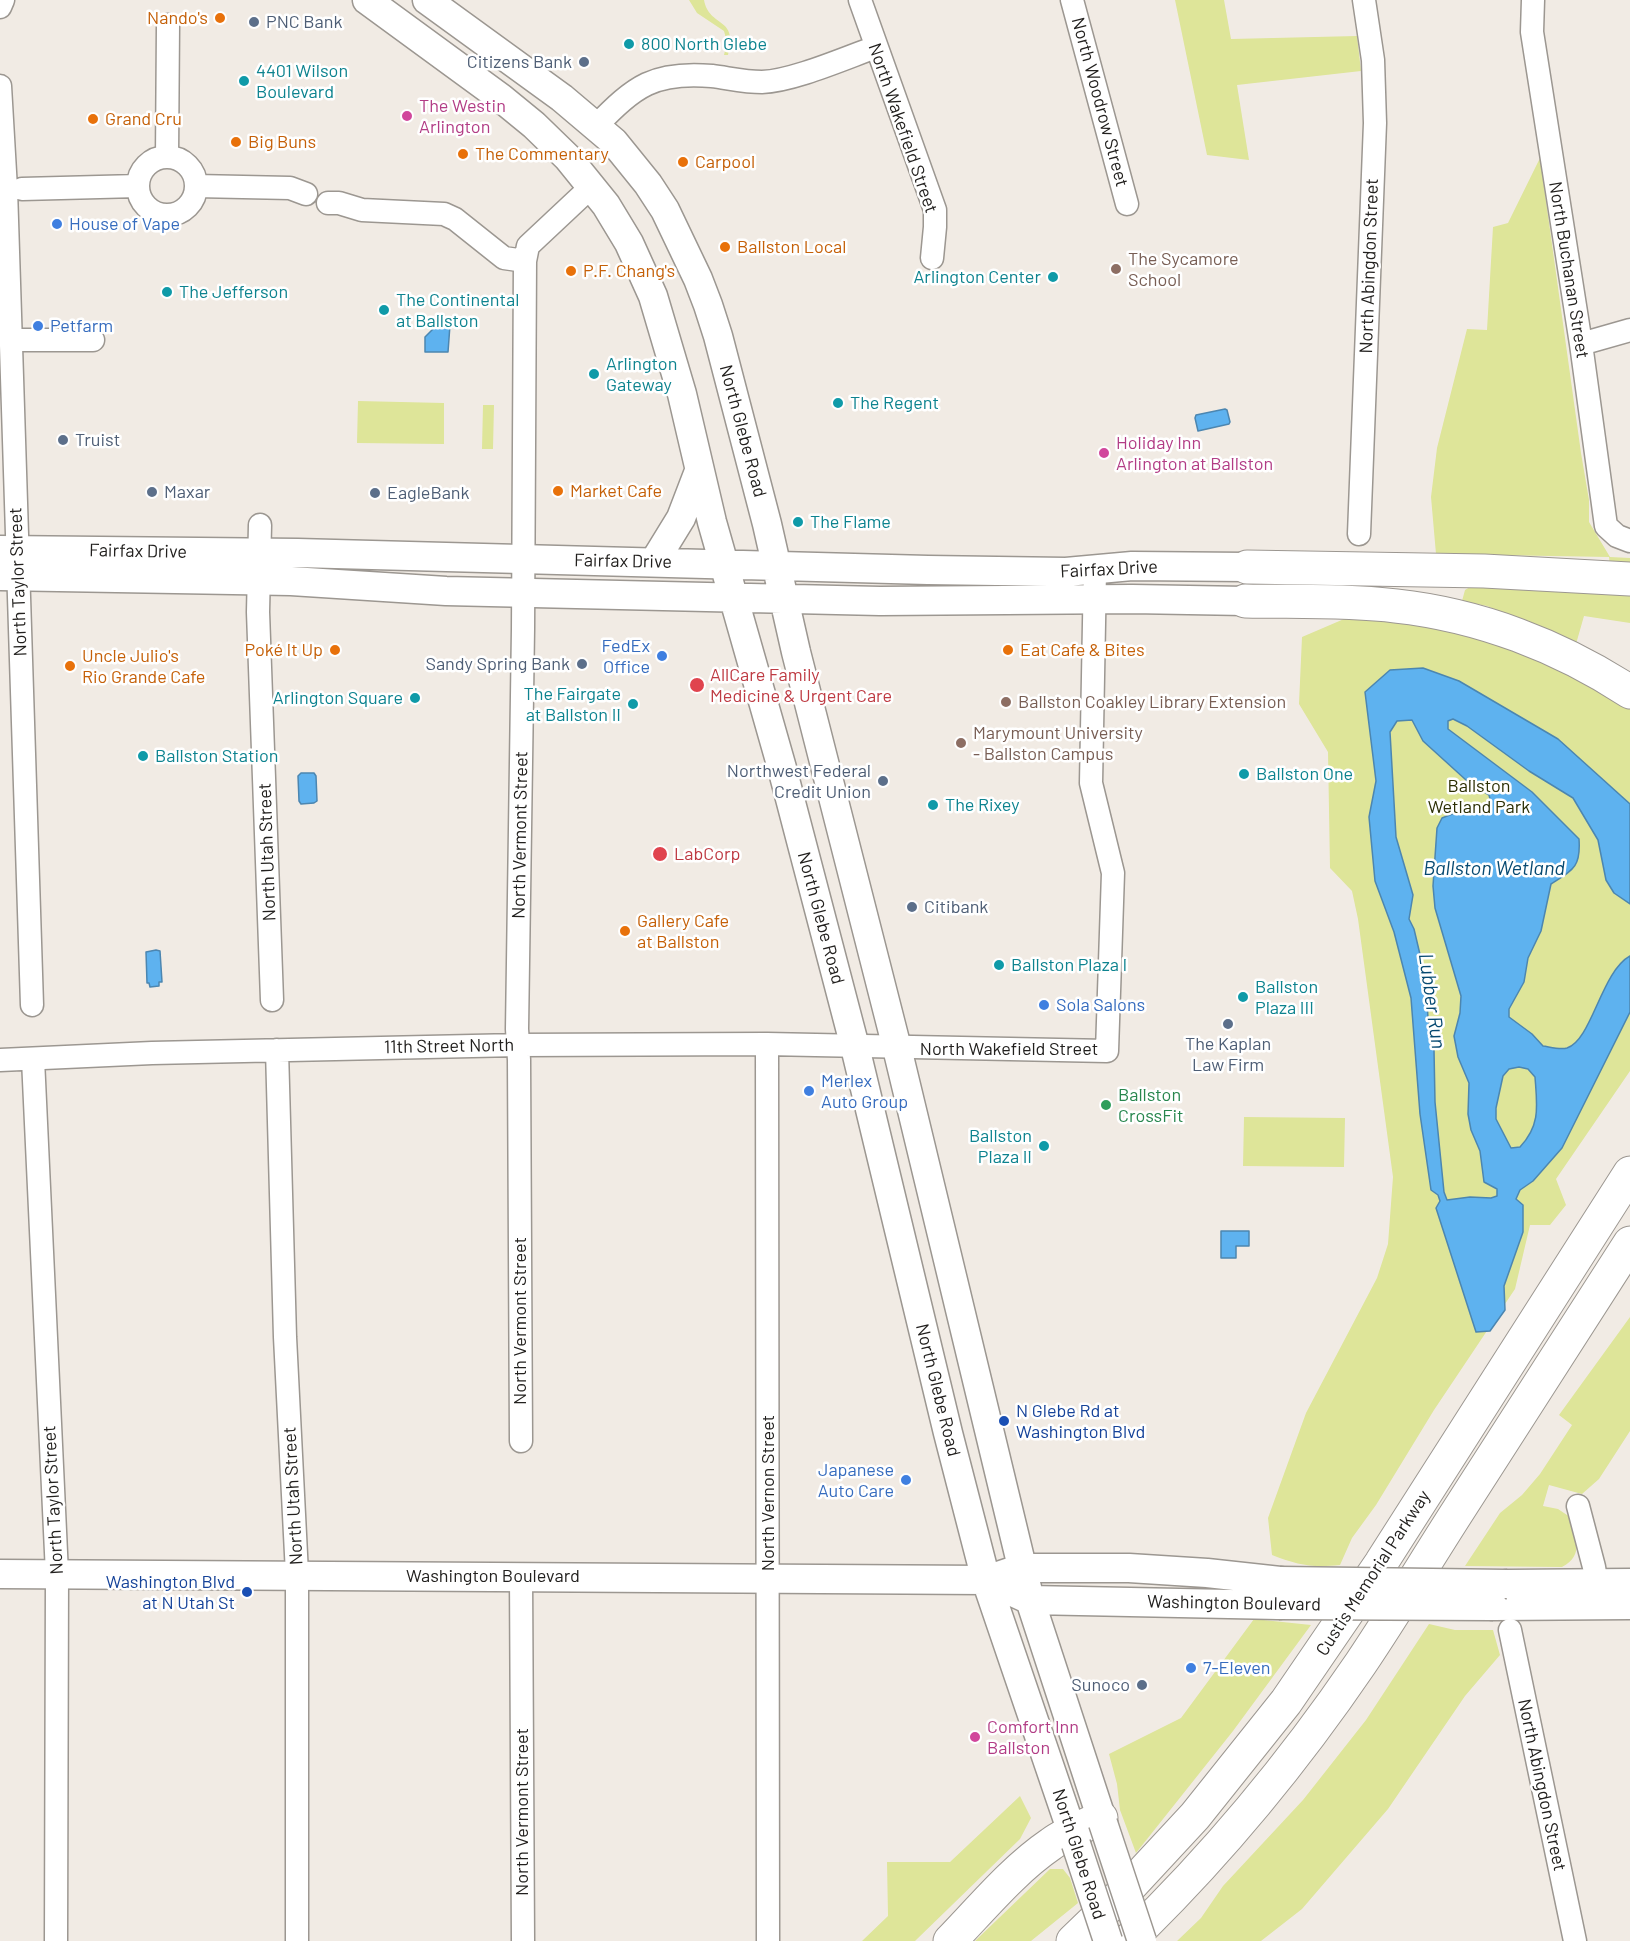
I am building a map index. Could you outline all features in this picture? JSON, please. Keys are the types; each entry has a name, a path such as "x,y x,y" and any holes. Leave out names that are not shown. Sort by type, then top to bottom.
{"highway":[{"path":"1246,567 1484,571 1630,579"},
{"path":"1245,601 1371,604 1446,614 1498,628 1548,647 1594,670 1630,692"},
{"name":"Custis Memorial Parkway","path":"1073,1941 1130,1886 1195,1816 1254,1744 1309,1670 1381,1563 1630,1173"},
{"name":"Custis Memorial Parkway","path":"1128,1941 1238,1824 1268,1789 1329,1708 1389,1620 1630,1243"},
{"path":"950,1941 1049,1845 1088,1829"}],"main road":[{"name":"North Glebe Road","path":"367,0 534,125 568,158 592,186 623,233 642,268 653,296 682,394 723,564 782,768 855,1047 948,1433 986,1580 1088,1829 1142,1941"},
{"name":"North Glebe Road","path":"427,0 596,126 614,142 648,184 665,210 698,279 718,336 897,1048 1022,1568 1088,1829 1108,1941"},
{"path":"450,0 476,36"},
{"path":"654,562 681,518 699,471"},
{"name":"Fairfax Drive","path":"9,563 259,553 777,567 1066,572 1132,566 1246,567"},
{"name":"Fairfax Drive","path":"9,563 434,591 913,601 1094,599 1245,601"},
{"name":"Washington Boulevard","path":"0,1574 297,1574 986,1580 1022,1568 1129,1568 1207,1573 1280,1593"},
{"name":"Washington Boulevard","path":"986,1580 1030,1600 1280,1593 1599,1594 1630,1583"},
{"name":"Washington Boulevard","path":"1599,1594 1630,1605"}],"street":[{"path":"0,7 3,0"},
{"name":"North Wakefield Street","path":"860,0 935,210 932,258"},
{"name":"North Woodrow Street","path":"1072,0 1127,204"},
{"name":"North Abingdon Street","path":"1359,534 1375,123 1373,60 1364,0"},
{"name":"North Buchanan Street","path":"1533,0 1532,32 1581,344 1606,526 1623,538"},
{"path":"167,157 168,25"},
{"path":"596,126 638,87 660,78 681,75 762,82 822,67 876,47"},
{"name":"North Taylor Street","path":"0,86 11,340 9,563 32,1005"},
{"path":"167,157 186,163 192,170 196,186 191,202 185,208 168,215 151,210 144,204 138,186 139,176 144,167 152,161 167,157"},
{"path":"22,189 138,186"},
{"path":"196,186 290,188 306,194"},
{"name":"North Vermont Street","path":"521,1441 517,1029 525,261 528,246 592,186"},
{"path":"328,203 339,203 362,210 444,214 455,219 504,258 525,261"},
{"path":"1581,344 1630,330"},
{"path":"11,340 93,340"},
{"name":"North Utah Street","path":"260,525 259,636 272,1000"},
{"name":"North Wakefield Street","path":"897,1048 1107,1051 1113,873 1091,783 1095,570"},
{"name":"11th Street North","path":"0,1060 152,1053 518,1045 767,1044 897,1048"},
{"name":"North Vernon Street","path":"767,1044 768,1941"},
{"name":"North Utah Street","path":"277,1050 285,1337 297,1574 297,1941"},
{"name":"North Taylor Street","path":"33,1059 57,1574 56,1941"},
{"path":"1578,1506 1599,1594"},
{"name":"North Vermont Street","path":"521,1576 522,1941"},
{"name":"North Abingdon Street","path":"1510,1629 1575,1941"}],"green space":[{"path":"689,0 704,0 711,15 727,28 730,34 728,55 724,55 727,42 724,31 697,13"},
{"path":"1175,0 1224,0 1231,39 1357,36 1361,71 1237,85 1249,160 1207,155"},
{"path":"1540,158 1589,500 1589,522 1610,557 1630,558 1630,568 1610,567 1609,557 1436,554 1431,497 1437,448 1467,329 1487,330 1493,227 1508,223"},
{"path":"358,401 444,403 444,444 357,443"},
{"path":"483,405 494,405 493,449 482,449"},
{"path":"1478,582 1630,593 1630,623 1584,616 1576,644 1487,606 1462,601 1465,590"},
{"name":"Ballston Wetland Park","path":"1344,619 1402,620 1532,653 1630,709 1630,1071 1556,1179 1566,1205 1550,1225 1530,1225 1515,1289 1434,1410 1376,1505 1352,1538 1340,1565 1313,1566 1272,1555 1268,1518 1306,1413 1377,1278 1388,1244 1393,1177 1358,919 1352,891 1330,868 1328,752 1299,704 1302,637"},
{"path":"1244,1117 1345,1118 1344,1167 1243,1166"},
{"path":"1630,1317 1630,1431 1599,1479 1582,1494 1549,1485 1543,1506 1558,1509 1570,1517 1576,1539 1574,1557 1562,1567 1465,1566 1500,1513 1522,1495 1540,1474 1572,1425 1559,1415"},
{"path":"1254,1619 1311,1625 1233,1731 1136,1853 1120,1810 1117,1784 1109,1754 1181,1718"},
{"path":"1429,1624 1455,1630 1493,1630 1500,1655 1465,1696 1388,1809 1302,1909 1261,1941 1177,1941 1201,1918 1223,1886 1303,1800 1366,1720"},
{"path":"1020,1796 1031,1818 1020,1839 915,1941 862,1941 888,1916 887,1862 950,1862"},
{"path":"1050,1869 1063,1869 1070,1878 1078,1903 1031,1941 975,1941"}],"water":[{"path":"438,324 450,325 448,352 425,352 425,337"},
{"path":"1225,409 1229,424 1198,431 1196,415"},
{"name":"Ballston Wetland","path":"1423,668 1459,681 1558,739 1630,804 1630,904 1614,893 1606,880 1598,840 1573,798 1529,771 1467,726 1453,719 1448,721 1448,729 1532,792 1579,839 1579,856 1574,867 1551,884 1541,931 1528,958 1524,982 1509,1009 1509,1017 1532,1034 1543,1046 1567,1048 1576,1042 1583,1032 1611,976 1630,956 1630,1012 1562,1148 1533,1181 1520,1190 1516,1199 1523,1205 1523,1232 1504,1286 1505,1310 1490,1331 1476,1332 1436,1208 1440,1201 1438,1195 1431,1190 1420,1114 1411,998 1394,932 1375,881 1369,817 1376,781 1365,692 1390,670","holes":["1412,720 1423,741 1466,780 1489,795 1491,803 1487,808 1465,809 1442,818 1437,828 1433,886 1435,908 1461,996 1460,1013 1454,1036 1458,1057 1469,1083 1468,1114 1471,1130 1480,1151 1484,1182 1497,1189 1497,1196 1491,1198 1470,1197 1447,1200 1444,1192 1435,1102 1434,1050 1428,1019 1426,980 1414,929 1409,919 1413,895 1396,837 1390,732 1397,721","1519,1067 1528,1069 1535,1077 1536,1114 1535,1123 1527,1139 1520,1147 1511,1148 1496,1119 1496,1108 1503,1076 1509,1069"]},
{"path":"301,773 314,773 316,776 317,801 314,803 301,804 299,801 298,776"},
{"path":"160,951 162,982 159,982 159,986 150,987 147,983 146,952"},
{"path":"1221,1231 1249,1231 1249,1246 1236,1246 1236,1258 1221,1258"}],"place":[{"name":"Nando's","path":"220,18"},
{"name":"PNC Bank","path":"254,22"},
{"name":"800 North Glebe","path":"629,44"},
{"name":"Citizens Bank","path":"584,62"},
{"name":"4401 Wilson Boulevard","path":"244,81"},
{"name":"The Westin Arlington","path":"407,116"},
{"name":"Grand Cru","path":"93,119"},
{"name":"Big Buns","path":"236,142"},
{"name":"The Commentary","path":"463,154"},
{"name":"Carpool","path":"683,162"},
{"name":"House of Vape","path":"57,224"},
{"name":"Ballston Local","path":"725,247"},
{"name":"The Sycamore School","path":"1116,269"},
{"name":"P.F. Chang's","path":"571,271"},
{"name":"Arlington Center","path":"1053,277"},
{"name":"The Jefferson","path":"167,292"},
{"name":"The Continental at Ballston","path":"384,310"},
{"name":"Petfarm","path":"38,326"},
{"name":"Arlington Gateway","path":"594,374"},
{"name":"The Regent","path":"838,403"},
{"name":"Truist","path":"63,440"},
{"name":"Holiday Inn Arlington at Ballston","path":"1104,453"},
{"name":"Market Cafe","path":"558,491"},
{"name":"Maxar","path":"152,492"},
{"name":"EagleBank","path":"375,493"},
{"name":"The Flame","path":"798,522"},
{"name":"Poké It Up","path":"335,650"},
{"name":"Eat Cafe & Bites","path":"1008,650"},
{"name":"FedEx Office","path":"662,656"},
{"name":"Sandy Spring Bank","path":"582,664"},
{"name":"Uncle Julio's Rio Grande Cafe","path":"70,666"},
{"name":"AllCare Family Medicine & Urgent Care","path":"697,685"},
{"name":"Arlington Square","path":"415,698"},
{"name":"Ballston Coakley Library Extension","path":"1006,702"},
{"name":"The Fairgate at Ballston II","path":"633,704"},
{"name":"Marymount University - Ballston Campus","path":"961,743"},
{"name":"Ballston Station","path":"143,756"},
{"name":"Ballston One","path":"1244,774"},
{"name":"Northwest Federal Credit Union","path":"883,781"},
{"name":"The Rixey","path":"933,805"},
{"name":"LabCorp","path":"660,854"},
{"name":"Citibank","path":"912,907"},
{"name":"Gallery Cafe at Ballston","path":"625,931"},
{"name":"Ballston Plaza I","path":"999,965"},
{"name":"Ballston Plaza III","path":"1243,997"},
{"name":"Sola Salons","path":"1044,1005"},
{"name":"The Kaplan Law Firm","path":"1228,1024"},
{"name":"Merlex Auto Group","path":"809,1091"},
{"name":"Ballston CrossFit","path":"1106,1105"},
{"name":"Ballston Plaza II","path":"1044,1146"},
{"name":"N Glebe Rd at Washington Blvd","path":"1004,1421"},
{"name":"Japanese Auto Care","path":"906,1480"},
{"name":"Washington Blvd at N Utah St","path":"247,1592"},
{"name":"7-Eleven","path":"1191,1668"},
{"name":"Sunoco","path":"1142,1685"},
{"name":"Comfort Inn Ballston","path":"975,1737"}],"water label":[{"name":"Lubber Run","path":"1432,1001"}]}
